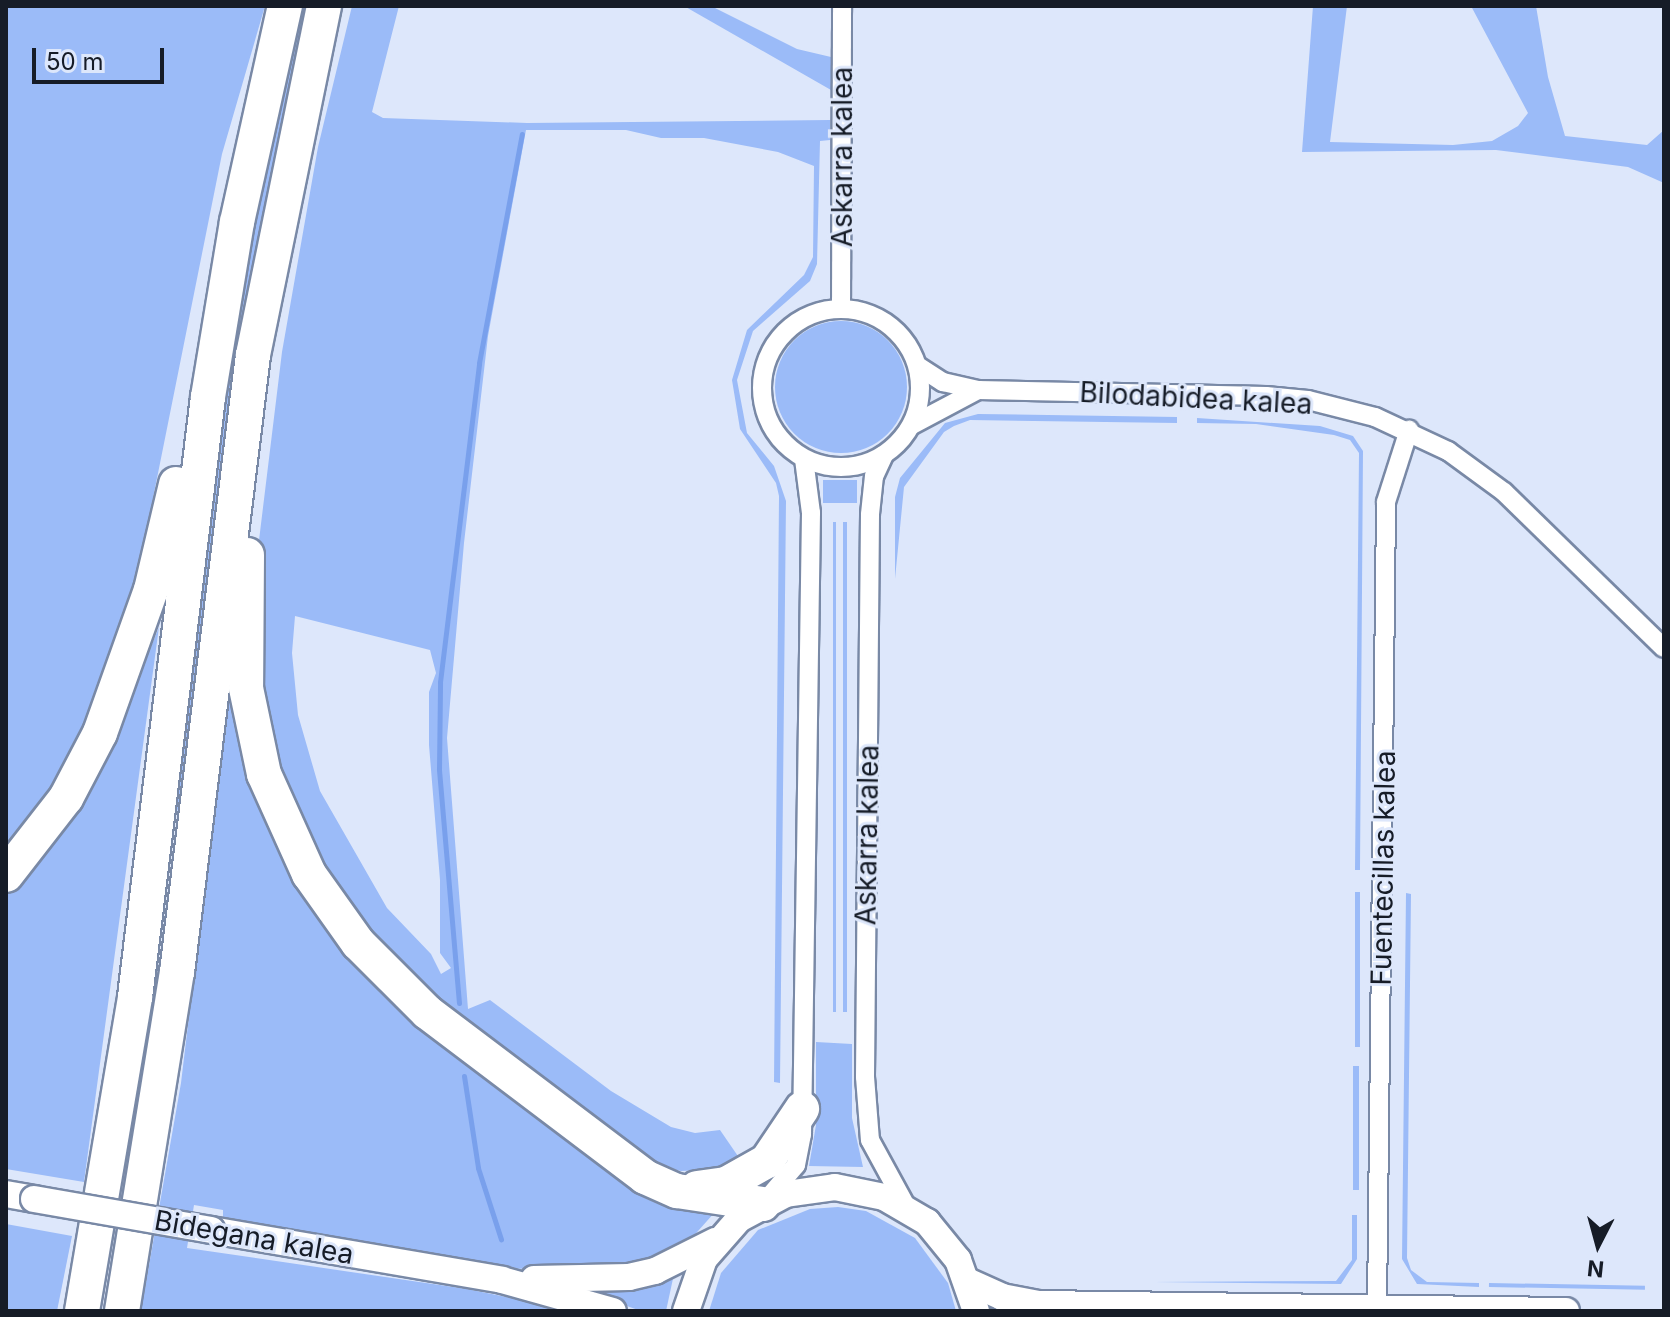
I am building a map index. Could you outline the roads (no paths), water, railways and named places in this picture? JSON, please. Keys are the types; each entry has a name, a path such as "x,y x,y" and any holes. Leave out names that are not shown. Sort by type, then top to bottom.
{"highway":[{"path":"6,875 66,798 127,665 151,590 285,6"},
{"path":"122,1311 177,972 253,355 324,6"},
{"path":"82,1311 135,997 189,530 237,222"},
{"path":"253,355 254,452 243,626 246,688 264,774 309,874 358,943 427,1012 604,1149 677,1191 763,1204"},
{"path":"677,1191 747,1175 767,1161 802,1109"}],"street":[{"name":"Askarra kalea","path":"841,309 842,6"},
{"path":"841,309 880,319 909,348 918,366 920,396 912,425 884,455 845,468 804,459 783,443 768,421 761,396 763,370 774,345 792,326 815,313 841,309"},
{"name":"Bilodabidea kalea","path":"918,366 943,382 978,390 1294,398 1357,411 1409,430 1504,492 1664,648"},
{"name":"Bilodabidea kalea","path":"912,425 978,390"},
{"name":"Fuentecillas kalea","path":"1377,1309 1386,502 1409,430"},
{"name":"Askarra kalea","path":"884,455 874,476 870,515 865,1077 870,1140 907,1208"},
{"path":"686,1311 693,1282 719,1238 763,1204 796,1165 802,1109 811,513 804,459"},
{"path":"763,1204 810,1188 835,1187 860,1190 907,1208 944,1240 969,1282 976,1311"},
{"name":"Bidegana kalea","path":"6,1194 502,1280 613,1311"},
{"name":"Bidegana kalea","path":"502,1280 629,1277 655,1271 719,1238"},
{"path":"969,1282 1002,1297 1037,1304 1566,1311"}],"waterway":[{"path":"459,1003 439,769 440,682 479,363 522,134"},
{"path":"464,1076 478,1168 501,1239"}]}
